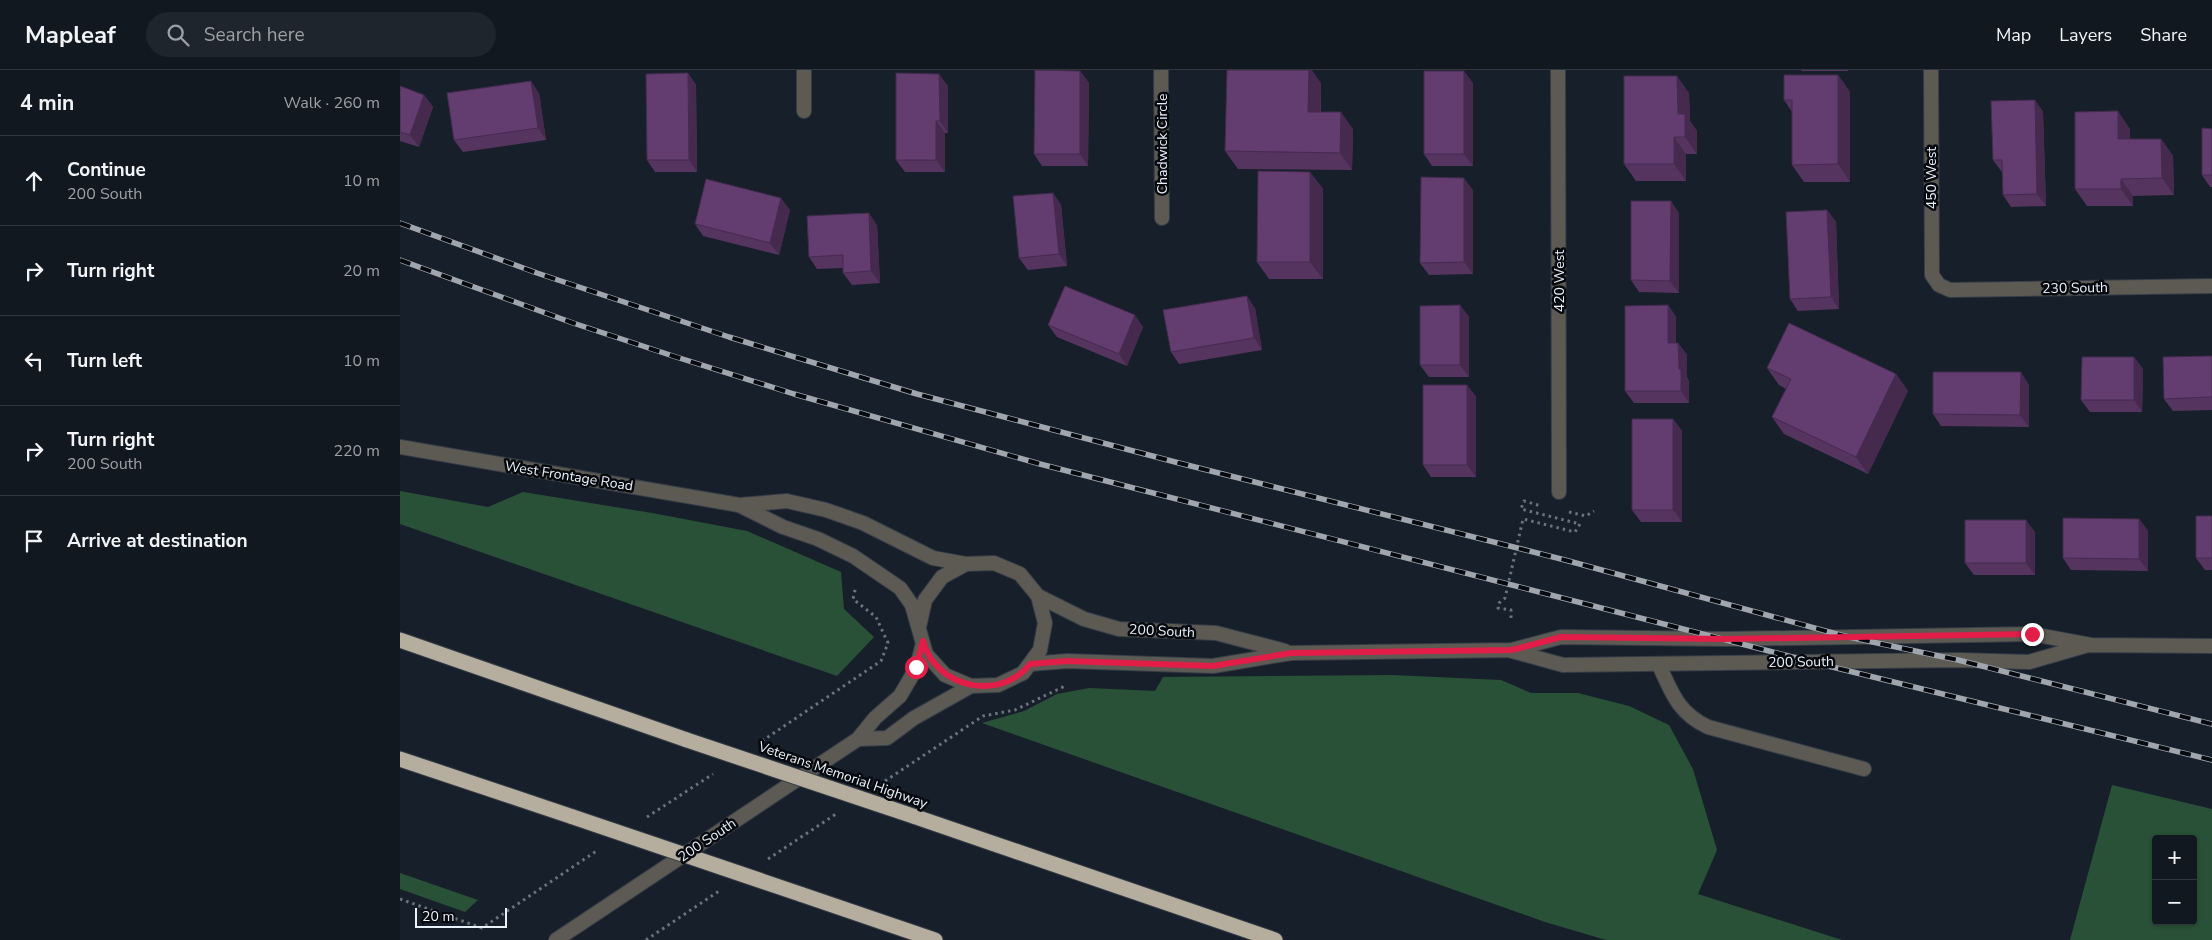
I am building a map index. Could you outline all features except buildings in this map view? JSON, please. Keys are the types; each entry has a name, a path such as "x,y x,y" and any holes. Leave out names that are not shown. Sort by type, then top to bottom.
{"highway":[{"name":"Veterans Memorial Highway","path":"400,640 687,740 1275,940"},
{"path":"400,759 935,940"}],"street":[{"path":"804,70 804,111"},
{"name":"Chadwick Circle","path":"1161,70 1162,218"},
{"name":"420 West","path":"1558,70 1559,492"},
{"name":"450 West","path":"1931,70 1932,275 1938,285"},
{"name":"230 South","path":"1938,285 1950,290 2212,286"},
{"name":"West Frontage Road","path":"400,448 739,505 787,500 826,510 863,523 933,558 966,564"},
{"name":"West Frontage Road","path":"739,505 783,527 844,552 868,565 900,588 912,605 919,627"},
{"path":"994,563 1020,574 1038,596 1046,623 1040,650 1023,673 998,686 970,686 945,675 926,654 919,627 925,600 942,577 966,564 994,563"},
{"name":"200 South","path":"1038,596 1084,619 1119,628 1216,634 1291,653"},
{"name":"200 South","path":"1030,664 1067,661 1213,666 1291,653 1512,650 1561,637 1725,639 2032,634 2089,645 2212,646"},
{"name":"200 South","path":"556,940 858,739 875,718 900,696 916,667 923,641"},
{"name":"200 South","path":"1512,650 1562,665 1958,660 2029,662 2089,645"},
{"path":"1659,665 1681,708 1693,720 1708,727 1864,769"},
{"path":"858,739 887,738 914,718 970,686"}],"path":[{"path":"1511,618 1511,610 1498,608 1499,603 1505,598 1523,520 1575,532"},
{"path":"756,745 881,661 888,643 876,617 853,599 858,583"},
{"path":"640,822 715,772"},
{"path":"400,899 482,928 607,844"}],"green space":[{"path":"400,491 488,507 523,492 747,531 841,572 844,609 874,637 837,676 400,524"},
{"path":"1392,675 1501,680 1531,693 1578,693 1629,706 1669,725 1693,769 1717,850 1698,894 1842,940 1606,940 1545,922 982,723 1024,711 1057,694 1089,688 1155,691 1163,677"},
{"path":"2112,785 2212,809 2212,940 2070,940"},
{"path":"400,873 478,900 465,912 400,889"}],"railway":[{"path":"400,223 537,273 729,337 917,394 1179,463 1565,560 1844,636 1958,660 2212,724"},
{"path":"400,260 573,323 673,356 794,394 1040,464 1812,662 2212,760"}],"route":[{"path":"916,667 923,641 926,654 945,675 970,686 998,686 1023,673 1030,664 1067,661 1213,666 1291,653 1512,650 1561,637 1725,639 2032,634"}]}
